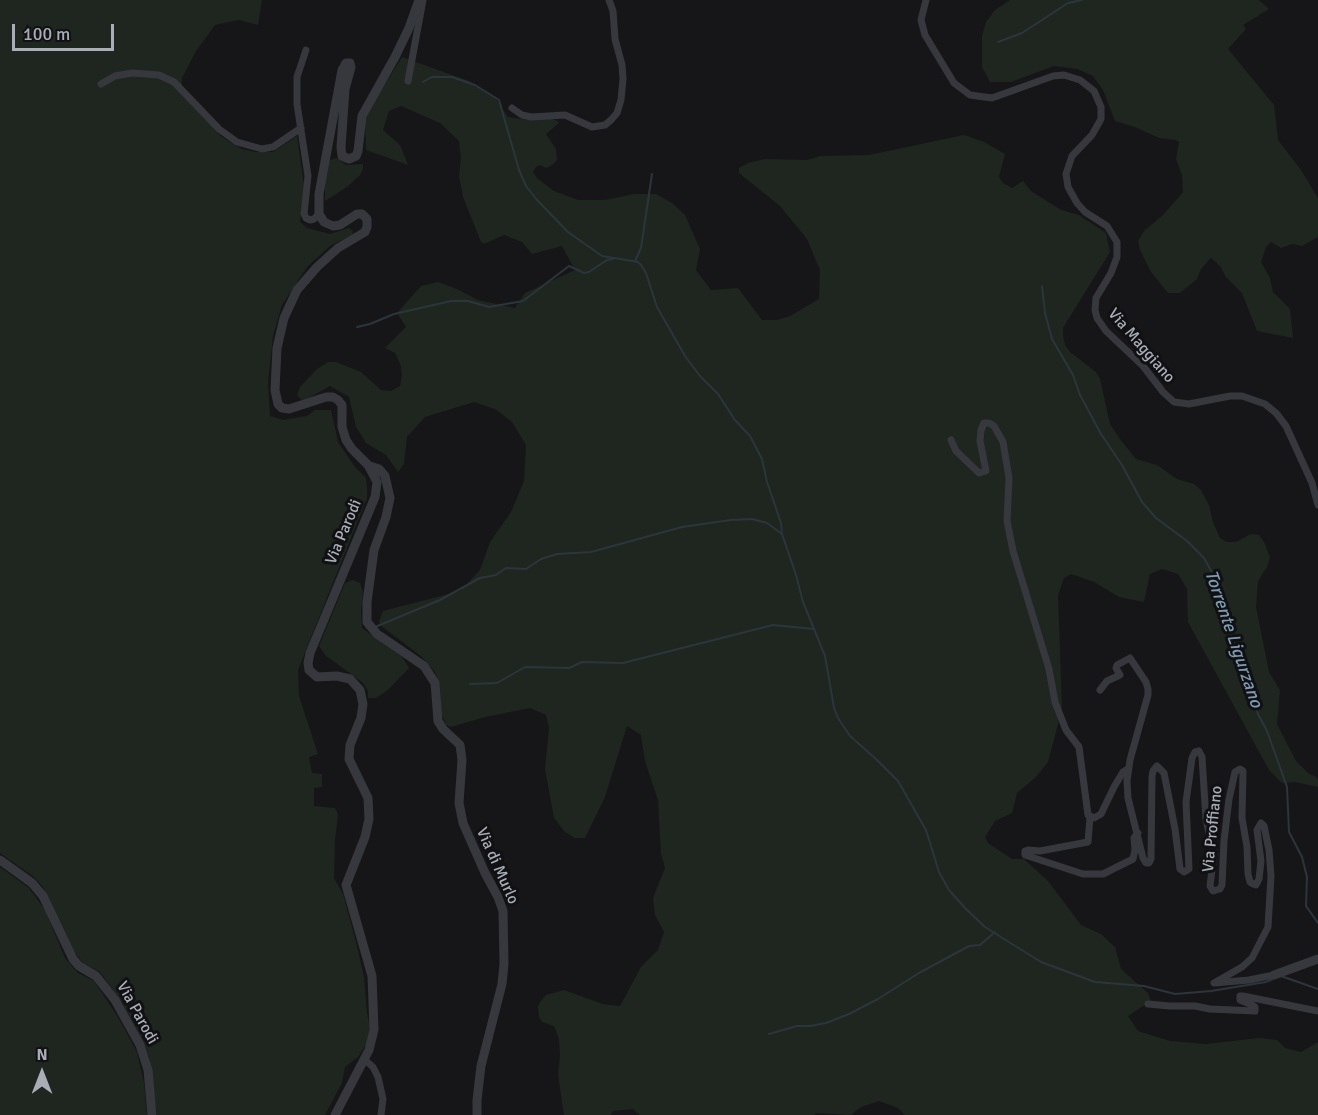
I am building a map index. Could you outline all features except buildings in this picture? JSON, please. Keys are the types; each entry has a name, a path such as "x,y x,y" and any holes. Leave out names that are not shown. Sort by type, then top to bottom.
{"street":[{"path":"408,81 421,0"},
{"path":"306,50 297,77 308,176 304,214 310,220 319,214 319,194 343,68 347,63 351,64 345,89 342,140 342,156 349,159 356,156 358,151 362,116 399,49 421,0"},
{"path":"512,108 522,115 531,117 565,115 592,127 605,125 611,120 617,113 621,100 623,79 615,39 613,11 609,0"},
{"name":"Via Maggiano","path":"926,0 921,20 925,35 954,82 970,95 992,98 1053,76 1064,75 1080,80 1094,91 1101,107 1101,119 1092,135 1068,162 1066,174 1068,187 1077,203 1085,212 1107,226 1117,242 1117,257 1111,273 1096,298 1097,318 1106,331 1143,366 1163,392 1174,402 1189,405 1242,396 1265,404 1276,413 1286,426 1312,483 1318,505"},
{"path":"101,84 124,74 159,75 174,82 219,129 237,142 262,149 273,147 301,128"},
{"name":"Via Parodi","path":"319,214 324,222 333,226 340,225 357,214 362,214 367,219 367,226 363,234 338,248 317,267 292,297 278,341 276,396 279,405 289,409 326,397 336,398 342,405 342,428 346,440 368,465 377,482 375,497 310,652 308,663 309,670 317,677 337,676 356,683 362,698 363,711 350,745 349,759 368,798 369,819 365,837 346,885 372,976 374,1030 369,1050 335,1115"},
{"name":"Via Proffiano","path":"951,440 956,451 979,474 986,471 980,441 984,423 993,426 1003,442 1009,478 1007,521 1013,551 1049,669 1055,702 1066,730 1079,747 1085,803 1090,817 1088,842 1055,846 1040,851 1028,850 1025,851 1025,855 1083,874 1103,874 1133,859 1134,838 1138,833"},
{"name":"Via di Murlo","path":"368,465 379,469 385,476 390,498 386,518 374,550 367,602 367,622 377,634 424,666 435,683 438,721 460,745 462,760 459,803 462,823 503,911 502,984 481,1066 477,1115"},
{"name":"Via Proffiano","path":"1100,690 1107,681 1120,675 1116,667 1128,658 1132,660 1146,682 1148,696 1128,770 1127,790 1143,858 1148,864 1151,859 1152,777 1154,769 1159,766 1164,773 1180,869 1184,872 1189,869 1186,802 1192,758 1195,752 1199,751 1202,757 1206,820 1214,860 1210,886 1212,890 1217,891 1222,885 1225,830 1235,772 1240,769 1243,771 1242,818 1247,847 1248,874 1253,884 1256,885 1259,879 1261,861 1257,830 1261,823 1264,826 1269,850 1271,876 1268,927 1252,958 1242,967 1214,983 1249,981 1274,975 1318,959"},
{"name":"Via Proffiano","path":"1090,817 1094,818 1101,814 1123,772 1128,770"},
{"name":"Via Parodi","path":"0,860 32,883 43,896 73,959 79,966 96,976 124,1016 140,1045 147,1070 152,1115"},
{"path":"1148,1004 1195,1006 1210,1010 1255,1011 1255,1007 1240,1000 1240,996 1243,996 1318,1011"},
{"path":"364,1059 373,1067 378,1077 383,1099 381,1115"}],"shaded area":[{"path":"0,0 262,0 258,25 239,20 215,25 196,51 182,78 181,94 222,137 242,149 273,152 297,136 304,185 300,222 307,228 330,234 349,228 353,231 352,235 330,246 307,267 282,305 273,336 268,383 270,416 283,420 307,416 315,410 331,410 338,442 355,467 366,478 367,488 367,498 298,670 299,696 318,754 309,757 312,773 322,774 322,787 314,788 314,806 335,808 338,814 334,878 343,894 356,942 364,977 370,1028 367,1043 358,1057 345,1067 342,1083 325,1115 157,1115 149,1057 123,1004 100,972 83,963 73,950 43,887 34,877 0,853"},
{"path":"1010,0 1259,0 1269,9 1243,25 1246,29 1228,49 1274,105 1278,140 1301,170 1318,198 1318,237 1302,246 1292,244 1281,248 1271,242 1266,247 1261,262 1270,278 1273,292 1290,309 1293,338 1257,331 1242,293 1211,258 1201,269 1197,279 1180,293 1168,293 1151,272 1138,241 1144,231 1163,215 1183,192 1182,175 1176,159 1179,142 1159,138 1115,121 1103,90 1093,76 1077,69 1054,66 1011,82 990,82 982,67 982,36 986,22 995,10"},
{"path":"402,57 469,81 496,99 508,117 528,120 551,118 557,121 559,123 546,134 556,149 557,160 546,168 540,165 536,167 533,172 554,191 578,200 605,200 634,194 656,194 672,203 685,215 700,249 696,270 711,290 738,288 762,320 777,320 790,316 819,299 820,270 807,239 780,206 739,173 739,168 748,163 765,159 807,160 820,156 869,155 964,135 984,142 1005,154 999,177 1003,183 1012,188 1023,181 1031,191 1061,210 1079,215 1106,233 1110,252 1063,328 1065,345 1070,352 1096,372 1100,379 1110,424 1136,459 1157,465 1177,479 1194,484 1201,490 1209,505 1220,538 1227,542 1236,542 1251,534 1259,535 1264,542 1270,557 1258,581 1256,607 1269,672 1280,690 1277,724 1296,761 1318,779 1318,787 1295,782 1282,783 1269,770 1188,622 1187,589 1178,574 1162,569 1150,574 1144,602 1119,597 1094,582 1071,574 1064,578 1058,595 1062,709 1048,762 1036,777 1017,793 1012,813 995,821 985,837 988,843 1012,859 1024,859 1048,881 1081,925 1101,934 1115,947 1121,969 1148,993 1151,1001 1128,1016 1138,1031 1170,1041 1206,1044 1259,1038 1277,1040 1285,1048 1301,1052 1318,1042 1318,1115 905,1115 898,1108 879,1101 861,1107 851,1115 816,1113 814,1115 640,1115 633,1109 613,1111 610,1115 564,1115 558,1075 559,1039 554,1026 542,1022 539,1017 540,1002 546,995 564,990 603,1004 620,1006 641,967 658,950 664,932 655,915 653,898 665,868 661,854 658,800 645,761 641,735 627,726 605,797 585,838 575,838 565,832 554,818 545,769 549,728 546,715 530,708 451,727 446,725 441,712 440,686 435,672 422,657 380,625 379,621 383,611 460,591 480,570 490,542 511,512 524,481 526,445 512,422 495,409 474,402 425,417 407,437 404,464 398,472 386,455 366,443 356,427 349,397 330,386 307,399 301,400 297,395 300,387 317,369 328,362 336,362 361,372 381,390 391,391 400,386 401,366 395,353 385,348 406,327 397,313 421,286 438,282 478,300 515,308 525,293 575,270 562,246 532,254 522,242 504,235 484,244 481,242 463,197 459,176 461,158 459,141 440,123 401,106 389,111 383,130 400,145 408,165 366,150 365,122 371,107"},
{"path":"337,158 346,165 363,164 363,169 347,187 325,201 325,182 330,160"},
{"path":"353,580 360,583 363,592 362,628 402,657 409,668 388,690 376,698 368,698 368,691 363,683 325,655 319,646 345,583"},
{"path":"0,867 29,888 45,910 65,958 78,973 94,981 118,1017 137,1052 144,1083 147,1115 0,1115"}],"waterway":[{"path":"998,42 1022,33 1068,3 1082,0"},
{"path":"423,82 432,77 452,77 475,85 499,100 519,170 526,186 537,200 568,232 602,256 638,262 641,265 646,273 657,307 685,356 750,436 762,459 803,602 825,656 834,708 838,718 850,736 898,781 926,830 939,872 949,890 965,908 985,927 1041,962 1095,982 1144,986 1175,994 1211,991 1273,979"},
{"path":"635,261 641,248 652,174"},
{"path":"357,327 394,314 451,301 468,301 489,307 523,301 569,266 584,273 613,259"},
{"name":"Torrente Ligurzano","path":"1042,286 1045,313 1052,339 1073,375 1080,395 1101,434 1122,465 1142,502 1156,518 1187,541 1204,558 1215,578 1244,676 1287,787 1289,832 1302,857 1307,877 1306,906 1318,923"},
{"path":"375,627 440,600 480,578 496,575 506,568 526,569 541,559 557,554 591,552 682,527 731,520 752,519 767,523 782,534"},
{"path":"470,684 497,683 525,667 569,668 582,662 623,663 773,625 814,629"},
{"path":"769,1034 797,1026 826,1023 849,1014 969,946 980,945 995,932"},
{"name":"Torrente Ligurzano","path":"1281,976 1318,989"}]}
